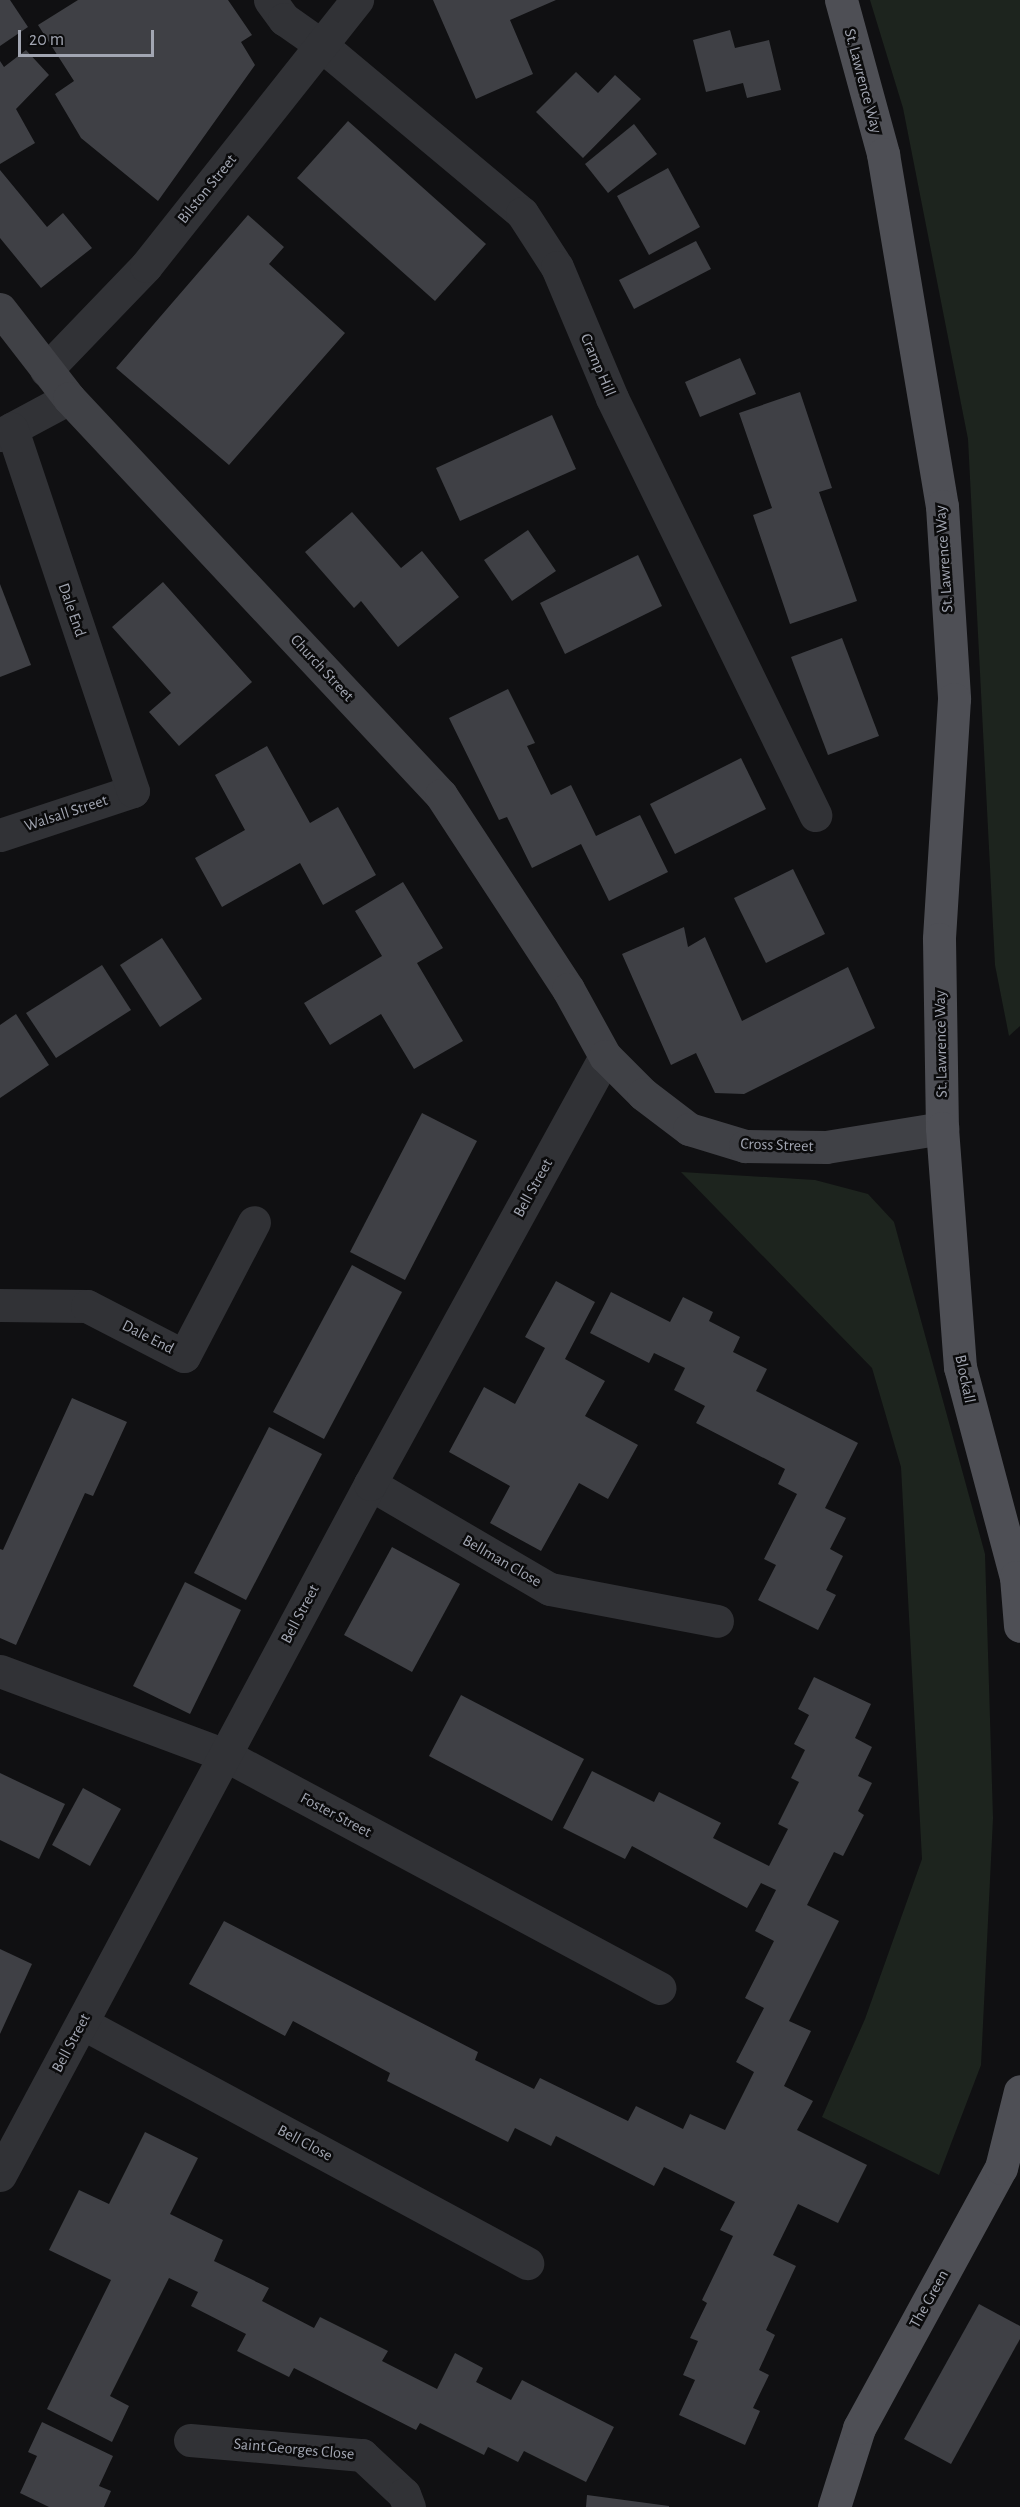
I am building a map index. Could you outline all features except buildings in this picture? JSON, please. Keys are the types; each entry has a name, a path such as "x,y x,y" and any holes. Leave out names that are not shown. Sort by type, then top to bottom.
{"main road":[{"name":"St. Lawrence Way","path":"841,0 883,154 942,506 954,699 939,939 942,1128"},
{"name":"Blockall","path":"942,1128 960,1367 1016,1577 1020,1626"},
{"name":"The Green","path":"834,2507 859,2428 1001,2168 1020,2091"}],"street":[{"name":"Cramp Hill","path":"270,0 284,19 321,45 522,213 551,258 612,398 815,815"},
{"name":"Bilston Street","path":"46,370 146,266 357,0"},
{"name":"Church Street","path":"0,309 69,398 441,795 568,989 605,1056"},
{"path":"6,432 69,398"},
{"name":"Dale End","path":"6,432 133,791"},
{"name":"Walsall Street","path":"0,835 133,791"},
{"name":"Cross Street","path":"605,1056 643,1094 689,1129 745,1146 826,1147 942,1128"},
{"name":"Bell Street","path":"0,2175 370,1484 605,1056"},
{"name":"Dale End","path":"0,1305 87,1306 184,1356 254,1222"},
{"name":"Bellman Close","path":"370,1484 550,1589 717,1621"},
{"name":"Foster Street","path":"0,1671 225,1755 660,1988"},
{"name":"Bell Close","path":"82,2023 527,2263"},
{"name":"Saint Georges Close","path":"190,2440 362,2455 404,2494 409,2507"}],"shaded area":[{"path":"870,0 1020,0 1020,1026 1009,1036 995,965 968,439 903,108"},
{"path":"681,1172 815,1180 868,1194 894,1222 985,1554 993,1818 981,2065 939,2175 822,2117 865,2019 922,1859 901,1467 872,1368"}]}
